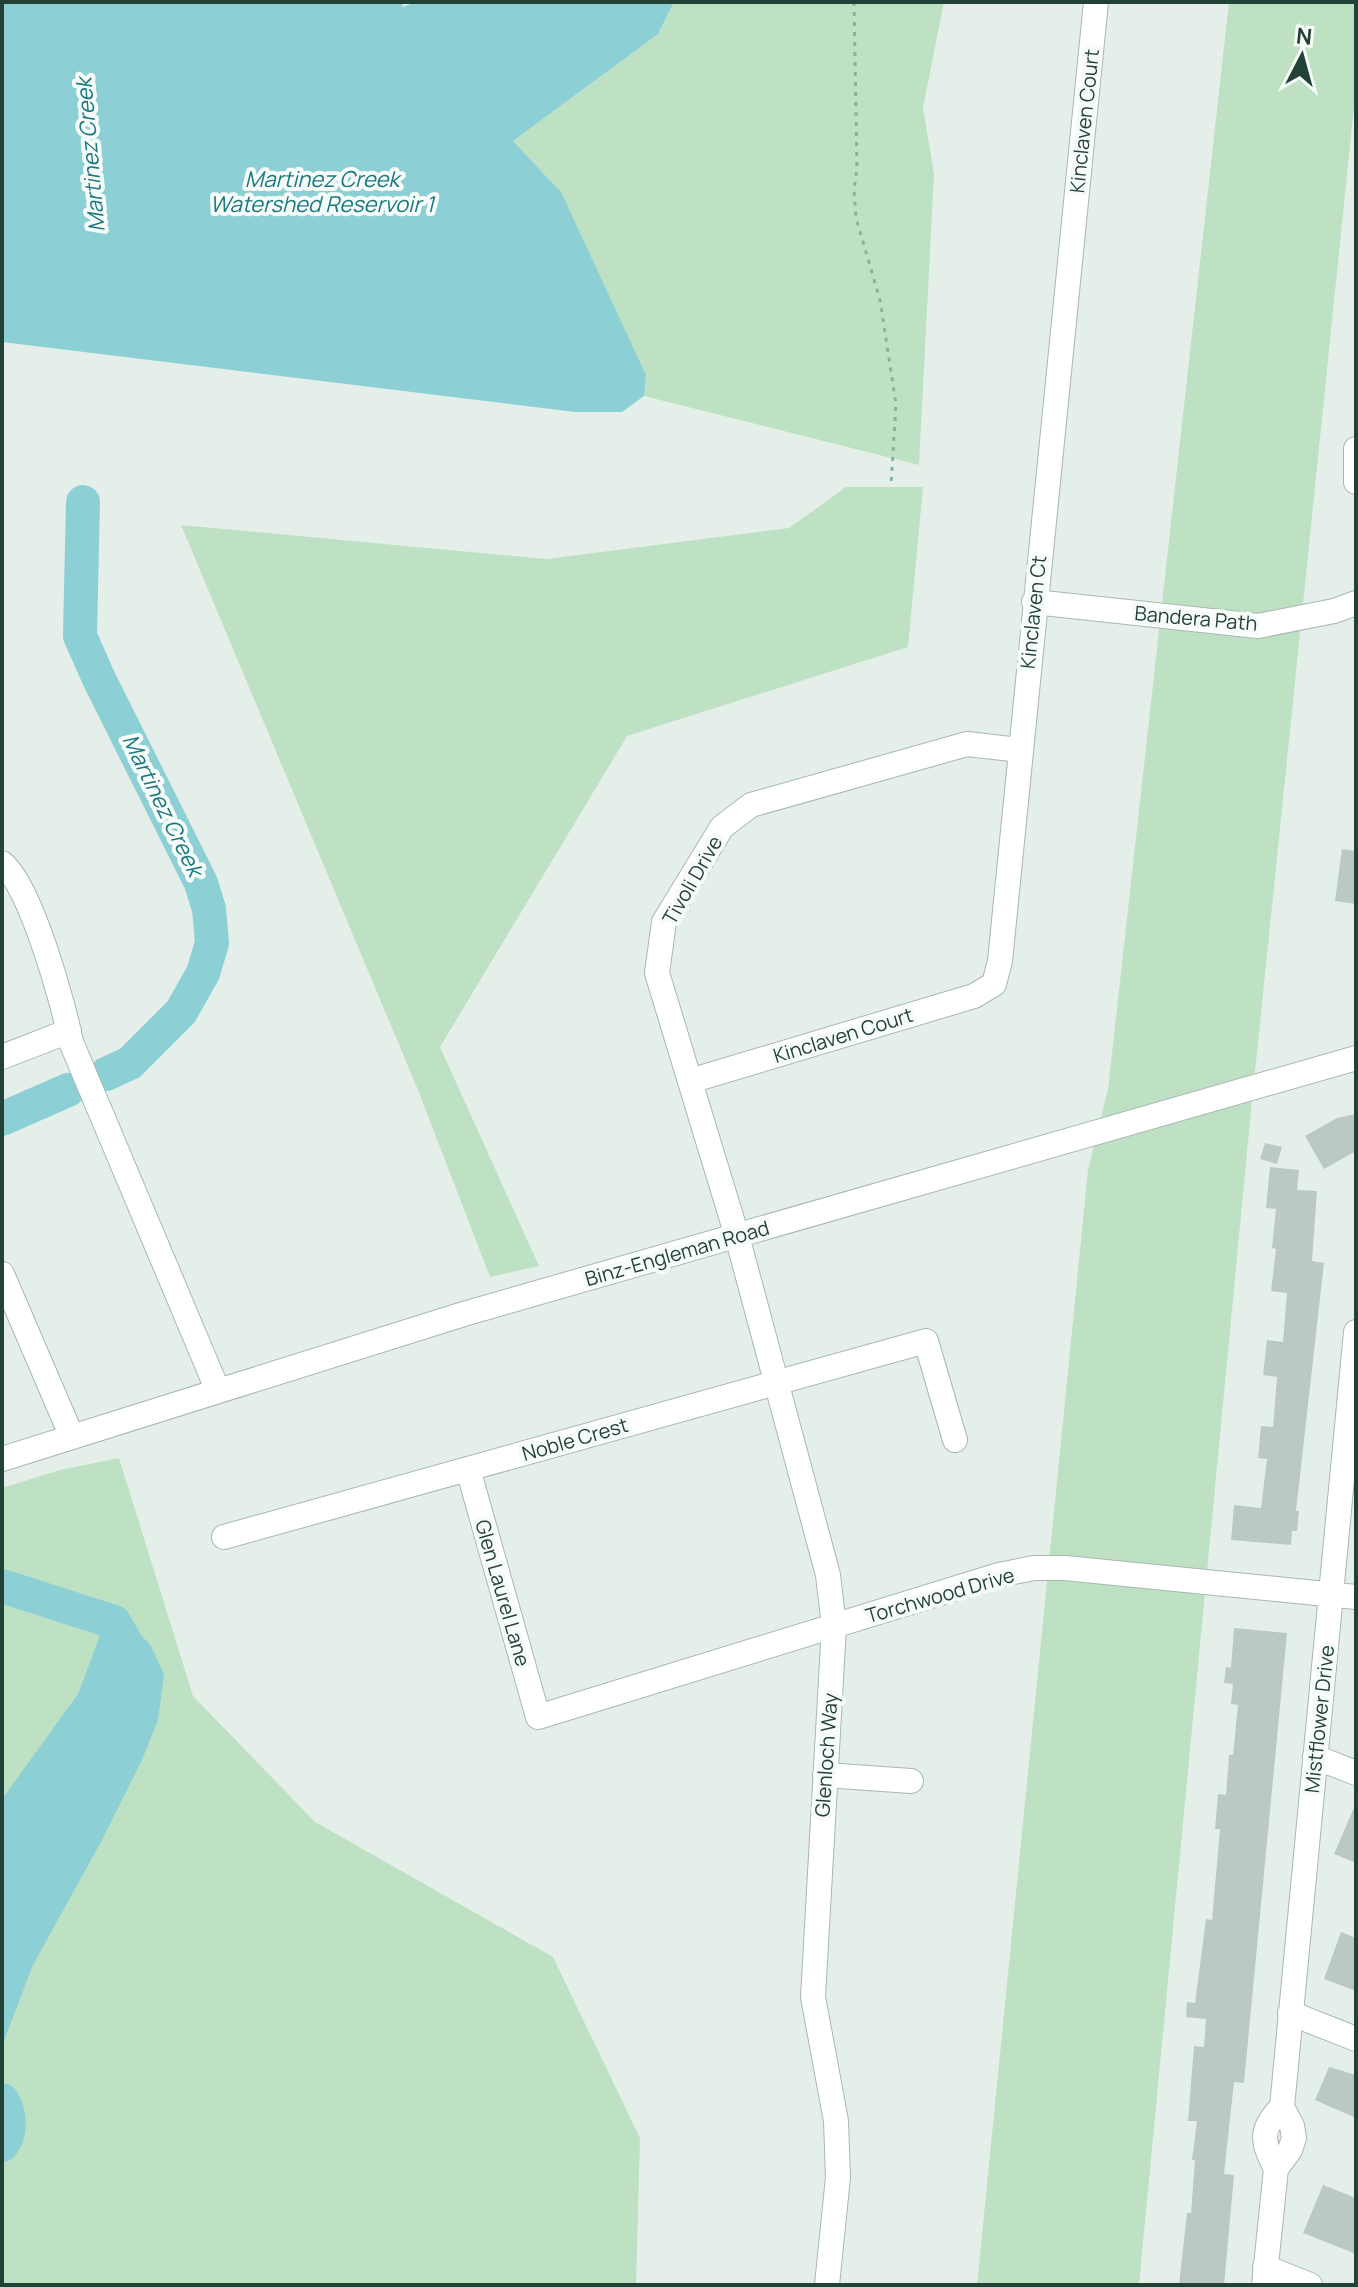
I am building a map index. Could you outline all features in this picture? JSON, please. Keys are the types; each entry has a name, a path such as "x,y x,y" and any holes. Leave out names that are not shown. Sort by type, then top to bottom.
{"street":[{"name":"Kinclaven Court","path":"1071,239 1096,2"},
{"name":"Kinclaven Ct","path":"994,984 1000,961 1071,239"},
{"path":"1356,449 1356,482"},
{"name":"Bandera Path","path":"1034,602 1258,626 1334,611 1356,603"},
{"name":"Tivoli Drive","path":"737,1236 657,973 664,922 722,827 751,805 967,744 1020,750"},
{"path":"2,863 21,887 64,1005 71,1042 218,1391"},
{"name":"Kinclaven Court","path":"690,1081 974,996 994,984"},
{"path":"2,1057 69,1031"},
{"name":"Binz-Engleman Road","path":"2,1459 467,1313 1356,1058"},
{"name":"Glenloch Way","path":"737,1236 828,1575 834,1626 813,1997 836,2121 838,2177 827,2285"},
{"path":"2,1274 72,1437"},
{"name":"Mistflower Drive","path":"1265,2276 1276,2169 1290,2150 1294,2138 1292,2126 1282,2107 1331,1596 1350,1462 1356,1332"},
{"name":"Noble Crest","path":"224,1537 926,1341 955,1440"},
{"name":"Glen Laurel Lane","path":"468,1469 538,1717"},
{"name":"Torchwood Drive","path":"538,1717 999,1575 1034,1568 1065,1568 1356,1597"},
{"path":"1315,1757 1356,1773"},
{"path":"825,1775 911,1781"},
{"path":"1290,2013 1356,2039"},
{"path":"1265,2276 1310,2285"}],"path":[{"path":"854,2 856,218 880,300 896,404 891,485"}],"green space":[{"path":"674,2 944,2 923,108 934,174 919,465 644,396 561,192 513,141 658,34"},
{"path":"1229,2 1356,2 1356,87 1250,1121 1139,2285 977,2285 1088,1170 1108,1089"},
{"path":"846,487 923,487 908,647 627,736 440,1047 539,1266 490,1277 418,1090 181,525 546,559 789,528"},
{"path":"119,1458 193,1696 315,1822 553,1957 640,2138 636,2285 2,2285 2,1488 60,1470"}],"water":[{"name":"Martinez Creek Watershed Reservoir 1","path":"2,2 403,2 402,7 417,2 674,2 658,34 513,141 561,192 646,375 644,396 622,412 575,412 2,342"},
{"path":"106,1619 131,1624 151,1646 164,1674 158,1720 142,1760 102,1840 33,1965 2,2046 2,1799 78,1694"}],"building":[{"path":"1342,849 1356,851 1356,904 1335,901"},
{"path":"1356,1114 1356,1151 1324,1169 1305,1136 1337,1118"},
{"path":"1265,1143 1282,1147 1277,1164 1260,1159"},
{"path":"1270,1167 1299,1170 1297,1190 1317,1191 1312,1261 1324,1263 1296,1511 1299,1511 1297,1531 1292,1531 1291,1545 1231,1540 1234,1505 1261,1508 1267,1459 1258,1458 1261,1426 1273,1427 1277,1377 1263,1375 1267,1340 1283,1342 1287,1293 1271,1291 1276,1249 1272,1248 1276,1209 1266,1208"},
{"path":"1234,1628 1287,1633 1244,2083 1234,2082 1224,2174 1234,2175 1224,2285 1179,2285 1187,2213 1191,2213 1195,2160 1192,2160 1197,2121 1188,2121 1194,2046 1204,2047 1206,2019 1186,2017 1187,2002 1195,2003 1206,1919 1212,1920 1220,1829 1215,1829 1218,1794 1226,1795 1229,1755 1233,1755 1238,1705 1231,1704 1233,1684 1224,1683 1226,1667 1231,1668"},
{"path":"1356,1803 1356,1863 1334,1854"},
{"path":"1341,1932 1356,1938 1356,1991 1324,1979"},
{"path":"1329,2067 1356,2075 1356,2118 1315,2100"},
{"path":"1323,2185 1356,2198 1356,2254 1303,2233"}],"waterway":[{"name":"Martinez Creek","path":"83,502 80,636 201,883 209,909 212,943 203,973 181,1012 130,1063 106,1074"},
{"name":"Martinez Creek","path":"2,1119 68,1090"},
{"name":"Martinez Creek","path":"2,1586 114,1622 133,1655"},
{"name":"Martinez Creek","path":"2,2100 9,2122 2,2145"}]}
